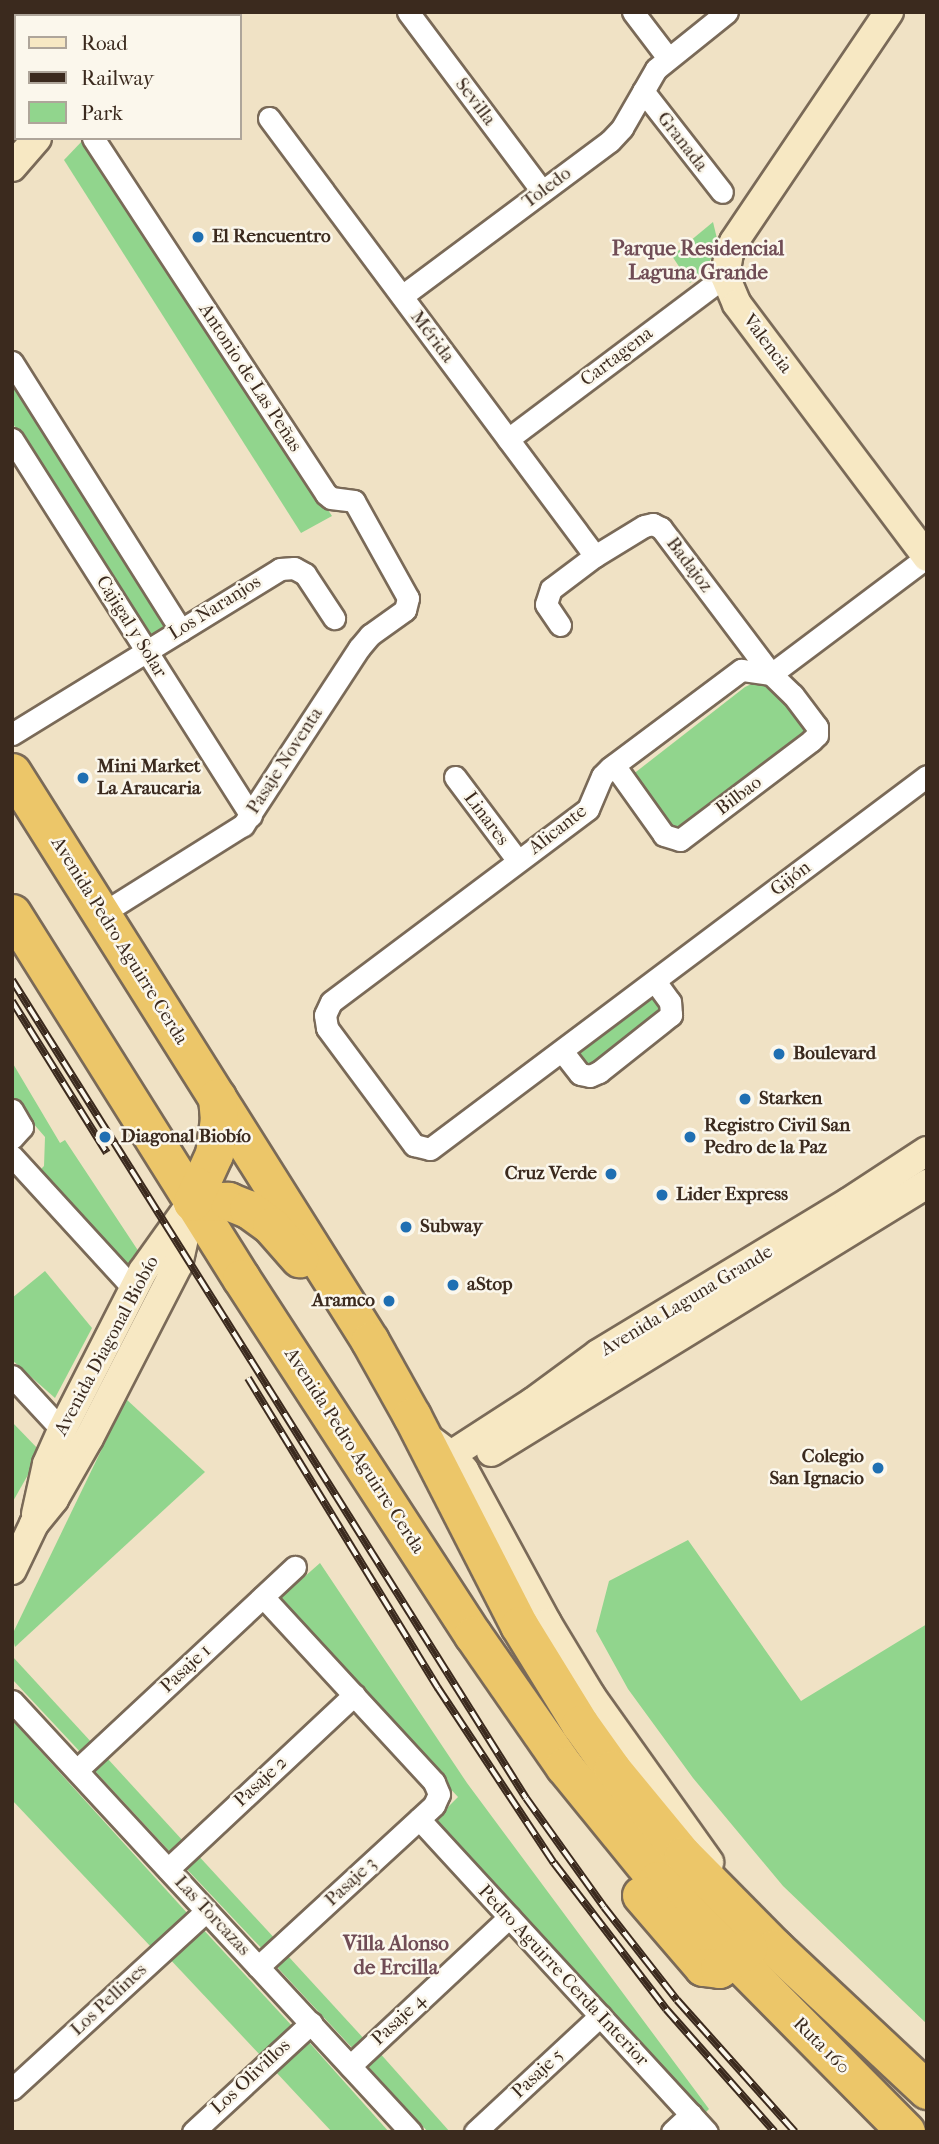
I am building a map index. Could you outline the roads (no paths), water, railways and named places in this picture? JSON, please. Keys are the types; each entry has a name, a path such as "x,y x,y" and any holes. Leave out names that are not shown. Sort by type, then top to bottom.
{"highway":[{"name":"Avenida Pedro Aguirre Cerda","path":"12,772 370,1341 421,1433 519,1625 580,1724 659,1827 762,1935"},
{"name":"Avenida Pedro Aguirre Cerda","path":"12,913 192,1202 535,1726 629,1849 735,1961"},
{"path":"217,1097 219,1120 214,1154 192,1202 228,1202 248,1209 290,1245 361,1355 421,1433"},
{"path":"735,1961 762,1935"},
{"name":"Ruta 160","path":"762,1935 927,2090"},
{"name":"Ruta 160","path":"735,1961 906,2132"}],"main road":[{"path":"725,276 734,242 889,12"},
{"path":"12,167 35,140"},
{"name":"Valencia","path":"725,276 737,304 927,557"},
{"name":"Avenida Laguna Grande","path":"457,1462 598,1354 849,1202 927,1151"},
{"name":"Avenida Laguna Grande","path":"457,1462 927,1184"},
{"name":"Avenida Diagonal Biobío","path":"34,1524 47,1464 62,1430 133,1289 192,1202"},
{"name":"Avenida Diagonal Biobío","path":"12,1570 34,1524 67,1478 178,1265 192,1202"},
{"name":"Avenida Pedro Aguirre Cerda","path":"421,1433 457,1462 590,1696 762,1935"}],"street":[{"name":"Sevilla","path":"408,12 542,191"},
{"path":"633,12 668,58"},
{"name":"Toledo","path":"402,296 617,135 656,69 727,12"},
{"name":"Granada","path":"643,91 722,192"},
{"name":"Mérida","path":"270,118 595,556"},
{"name":"Antonio de Las Peñas","path":"94,140 326,494 331,498 354,501 407,592 408,604"},
{"name":"Cartagena","path":"508,439 725,276"},
{"path":"12,362 181,630"},
{"name":"Cajigal y Solar","path":"12,439 251,815"},
{"name":"Badajoz","path":"560,625 546,604 547,593 595,556 644,526 653,524 661,528 771,674"},
{"path":"771,674 927,557"},
{"name":"Los Naranjos","path":"12,734 273,573 287,567 305,574 334,618"},
{"name":"Pasaje Noventa","path":"101,914 232,833 251,815 359,648 370,635 400,615 408,604"},
{"name":"Alicante","path":"372,1090 327,1028 325,1015 331,1002 588,809 602,776 614,765 741,670 771,674"},
{"name":"Bilbao","path":"614,765 664,835 680,840 817,735 815,723 793,695 771,674"},
{"name":"Linares","path":"455,776 518,861"},
{"name":"Gijón","path":"372,1090 414,1145 430,1149 927,776"},
{"path":"562,1051 580,1074 590,1076 599,1072 671,1015 670,1002 655,981"},
{"path":"12,1156 133,1289"},
{"path":"12,1376 62,1430"},
{"name":"Pasaje 1","path":"77,1770 295,1567"},
{"path":"263,1597 354,1695"},
{"name":"Pasaje 3","path":"258,1967 434,1805 439,1794 434,1782 354,1695"},
{"name":"Pasaje 2","path":"168,1869 354,1695"},
{"name":"Las Torcazas","path":"12,1701 411,2132"},
{"name":"Pedro Aguirre Cerda Interior","path":"419,1819 707,2132"},
{"name":"Los Pellines","path":"12,2089 206,1911"},
{"name":"Pasaje 4","path":"350,2066 509,1917"},
{"name":"Pasaje 5","path":"475,2132 600,2016"},
{"name":"Los Olivillos","path":"192,2132 311,2023"},
{"path":"673,2132 691,2114"}],"railway":[{"path":"12,980 526,1798 604,1907 677,2000 795,2132"},
{"path":"12,1001 107,1153"},
{"path":"248,1378 438,1688 554,1863 666,2009 775,2132"}],"place":[{"name":"El Rencuentro","path":"198,237"},
{"name":"Mini Market La Araucaria","path":"83,778"},
{"name":"Boulevard","path":"779,1054"},
{"name":"Starken","path":"745,1099"},
{"name":"Diagonal Biobío","path":"105,1137"},
{"name":"Registro Civil San Pedro de la Paz","path":"690,1137"},
{"name":"Cruz Verde","path":"611,1174"},
{"name":"Lider Express","path":"662,1195"},
{"name":"Subway","path":"406,1227"},
{"name":"aStop","path":"453,1285"},
{"name":"Aramco","path":"389,1301"},
{"name":"Colegio San Ignacio","path":"878,1468"}],"district":[{"name":"Parque Residencial Laguna Grande","path":"698,260"},
{"name":"Villa Alonso de Ercilla","path":"396,1955"}]}
